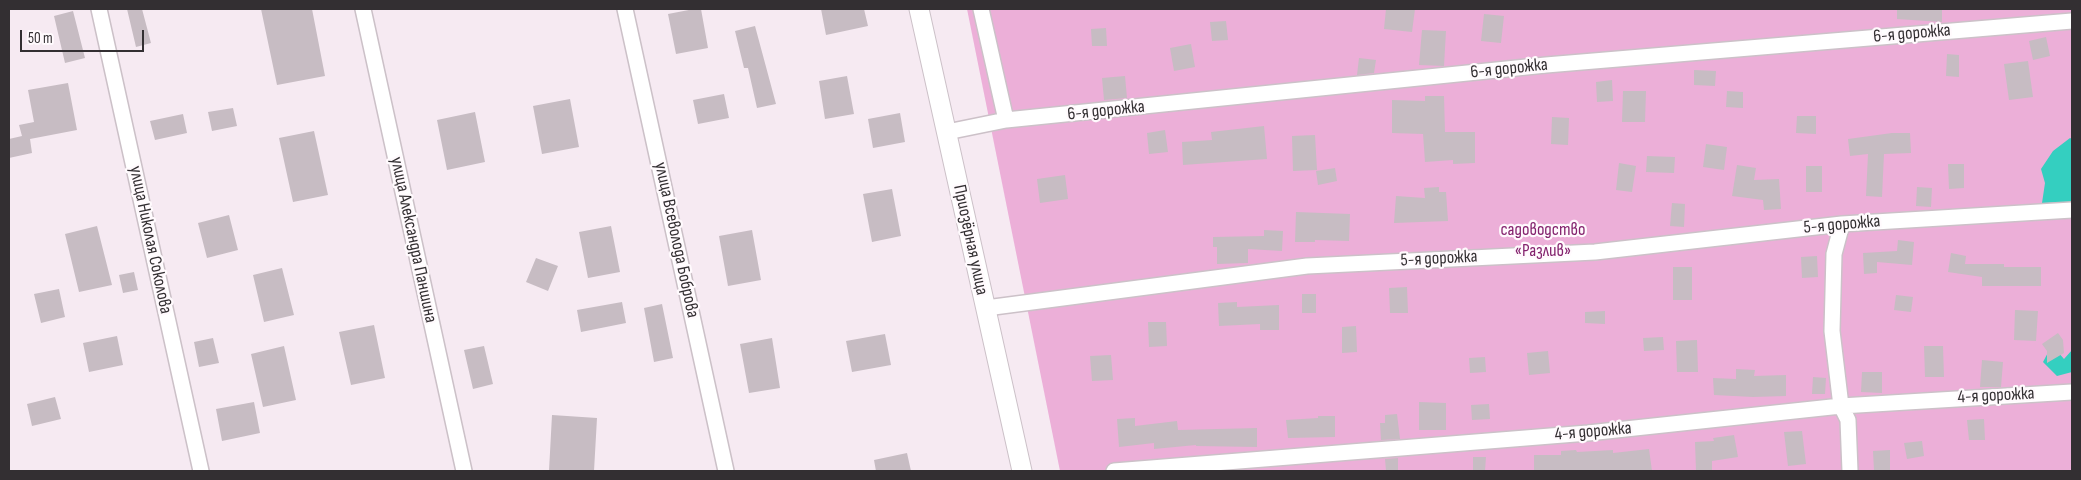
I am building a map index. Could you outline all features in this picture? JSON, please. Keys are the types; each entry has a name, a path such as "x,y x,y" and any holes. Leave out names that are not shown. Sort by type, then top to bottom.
{"street":[{"name":"улица Николая Соколова","path":"99,9 201,471"},
{"name":"улица Александра Паншина","path":"363,9 464,471"},
{"name":"улица Всеволода Боброва","path":"625,9 726,471"},
{"name":"Приозёрная улица","path":"919,9 1022,471"},
{"path":"981,9 1006,120"},
{"name":"6-я дорожка","path":"947,132 1006,120 1546,65 2072,21"},
{"name":"5-я дорожка","path":"986,308 1307,266 1595,252 1842,224 2072,210"},
{"path":"1842,224 1834,254 1832,331 1841,406 1848,420 1850,471"},
{"name":"4-я дорожка","path":"1114,471 1588,433 1841,406 2072,392"}],"green space":[{"name":"садоводство «Разлив»","path":"967,9 2072,9 2072,471 1060,471"}],"shaded area":[{"path":"2070,138 2072,139 2072,202 2042,203 2045,183 2041,169 2053,151"},
{"path":"2052,345 2064,359 2072,350 2072,372 2057,376 2043,362"}],"building":[{"path":"127,9 142,9 151,43 136,47"},
{"path":"261,9 312,9 325,76 277,85"},
{"path":"701,9 708,48 676,54 668,14"},
{"path":"821,9 864,9 868,26 826,35"},
{"path":"1386,9 1415,9 1412,32 1384,29"},
{"path":"1897,9 1942,9 1942,22 1897,19"},
{"path":"73,11 85,58 65,63 54,16"},
{"path":"1484,14 1504,16 1501,43 1481,41"},
{"path":"1226,21 1228,40 1212,41 1210,22"},
{"path":"755,26 776,104 757,108 748,68 744,68 735,31"},
{"path":"1106,28 1107,46 1092,46 1091,29"},
{"path":"1422,30 1446,31 1444,66 1419,65"},
{"path":"2046,37 2050,56 2033,60 2029,41"},
{"path":"1191,44 1195,67 1174,71 1170,48"},
{"path":"1947,54 1959,55 1959,77 1946,76"},
{"path":"1359,58 1376,60 1374,73 1357,75"},
{"path":"2028,61 2033,97 2009,100 2004,64"},
{"path":"1694,70 1716,71 1715,86 1694,85"},
{"path":"847,76 854,114 825,119 819,81"},
{"path":"1125,76 1127,98 1104,100 1102,78"},
{"path":"1612,80 1613,101 1597,102 1596,82"},
{"path":"68,83 77,130 30,139 32,153 9,158 9,139 22,136 19,125 34,122 28,90"},
{"path":"1623,91 1646,91 1645,122 1622,122"},
{"path":"1727,91 1743,92 1743,108 1726,107"},
{"path":"724,94 729,118 698,124 693,100"},
{"path":"1425,96 1444,96 1445,132 1475,132 1475,163 1453,164 1453,160 1425,162 1423,134 1392,133 1392,100 1425,101"},
{"path":"570,99 579,147 542,154 533,106"},
{"path":"233,108 237,126 212,131 208,112"},
{"path":"475,112 485,162 447,170 437,120"},
{"path":"900,113 905,142 873,148 868,119"},
{"path":"183,114 187,133 155,140 150,121"},
{"path":"1797,116 1816,116 1816,134 1796,133"},
{"path":"1552,117 1569,118 1568,145 1551,144"},
{"path":"1264,126 1267,159 1183,165 1182,142 1212,140 1211,132"},
{"path":"1165,130 1168,152 1149,154 1147,133"},
{"path":"314,131 328,195 293,202 279,138"},
{"path":"1892,133 1910,133 1911,153 1884,154 1882,197 1866,196 1868,154 1850,156 1848,139"},
{"path":"1315,135 1317,170 1293,171 1292,136"},
{"path":"1706,144 1727,147 1724,170 1703,167"},
{"path":"1647,156 1675,157 1674,173 1646,172"},
{"path":"1619,163 1636,166 1632,192 1616,190"},
{"path":"1948,164 1964,164 1964,188 1949,189"},
{"path":"1737,165 1756,168 1754,180 1779,179 1781,209 1764,210 1763,200 1732,196"},
{"path":"1806,166 1822,166 1822,192 1806,192"},
{"path":"1335,168 1337,181 1318,185 1316,171"},
{"path":"1065,175 1068,199 1040,203 1037,179"},
{"path":"1439,187 1439,192 1446,192 1448,221 1394,223 1396,196 1425,198 1424,188"},
{"path":"1917,187 1932,188 1931,207 1916,206"},
{"path":"892,189 901,236 872,242 863,194"},
{"path":"1672,203 1685,204 1684,227 1670,226"},
{"path":"1296,212 1350,214 1349,241 1315,240 1315,242 1295,242"},
{"path":"229,215 238,250 207,258 198,223"},
{"path":"97,226 112,285 79,292 65,234"},
{"path":"611,226 620,272 588,278 579,232"},
{"path":"752,230 761,280 728,286 719,236"},
{"path":"1264,230 1283,231 1282,251 1248,249 1248,263 1217,264 1217,247 1213,247 1213,237 1264,236"},
{"path":"1898,240 1914,242 1912,265 1877,262 1877,273 1864,274 1863,253 1897,251"},
{"path":"1951,253 1966,256 1965,264 2004,264 2004,267 2041,267 2041,286 1982,286 1982,277 1948,272"},
{"path":"1817,256 1818,277 1802,278 1801,257"},
{"path":"536,258 558,266 548,291 526,282"},
{"path":"1673,267 1692,267 1692,300 1673,300"},
{"path":"282,268 294,315 264,322 253,275"},
{"path":"134,272 138,290 123,293 119,275"},
{"path":"1407,287 1408,313 1390,313 1389,288"},
{"path":"59,289 65,317 41,323 34,294"},
{"path":"1302,294 1316,294 1316,313 1302,313"},
{"path":"1896,295 1913,297 1911,312 1894,310"},
{"path":"622,302 626,323 581,332 577,310"},
{"path":"1237,302 1237,307 1279,305 1279,330 1260,330 1260,324 1219,326 1218,303"},
{"path":"662,304 673,358 654,362 644,308"},
{"path":"2015,310 2038,311 2036,341 2014,340"},
{"path":"1605,311 1605,324 1585,323 1585,312"},
{"path":"1148,322 1166,322 1167,346 1149,347"},
{"path":"374,325 385,378 351,385 339,332"},
{"path":"1356,326 1357,352 1342,353 1342,327"},
{"path":"2058,333 2063,340 2064,353 2047,363 2047,351 2042,344"},
{"path":"885,334 891,365 852,372 846,341"},
{"path":"117,336 123,365 89,372 83,343"},
{"path":"1663,337 1664,350 1644,351 1643,338"},
{"path":"213,338 219,363 199,367 194,342"},
{"path":"772,338 780,388 749,393 740,344"},
{"path":"1697,340 1698,372 1677,372 1676,341"},
{"path":"284,346 296,400 263,407 251,354"},
{"path":"484,346 493,384 473,389 464,350"},
{"path":"1924,346 1943,346 1944,377 1925,377"},
{"path":"1548,351 1550,373 1529,375 1527,353"},
{"path":"1111,355 1113,380 1092,381 1090,356"},
{"path":"1485,357 1486,372 1470,373 1469,358"},
{"path":"1982,360 2003,362 2001,387 1980,387"},
{"path":"1736,369 1755,370 1754,376 1786,375 1786,396 1714,395 1713,378 1736,379"},
{"path":"1862,372 1882,372 1882,393 1861,392"},
{"path":"1813,377 1826,378 1825,394 1812,394"},
{"path":"55,397 61,419 32,426 27,404"},
{"path":"254,402 260,433 222,441 216,409"},
{"path":"1419,402 1446,403 1446,430 1419,430"},
{"path":"1489,404 1490,419 1472,420 1471,405"},
{"path":"1397,414 1400,439 1381,440 1380,423 1385,423 1385,415"},
{"path":"552,415 597,418 594,471 549,471"},
{"path":"1318,416 1335,416 1335,437 1288,438 1286,420 1318,418"},
{"path":"1135,418 1135,426 1177,421 1178,430 1257,428 1257,447 1196,445 1154,449 1154,443 1119,447 1117,419"},
{"path":"1984,419 1985,440 1969,440 1967,420"},
{"path":"1802,431 1806,464 1788,466 1784,432"},
{"path":"1734,435 1738,457 1712,461 1712,471 1696,471 1695,442 1714,441 1713,438"},
{"path":"1922,441 1924,456 1907,459 1904,443"},
{"path":"1649,449 1652,471 1534,471 1534,455 1561,455 1561,451 1576,450 1577,452 1613,450 1613,453"},
{"path":"1890,450 1890,471 1874,471 1873,451"},
{"path":"907,453 911,471 876,471 874,460"},
{"path":"1473,457 1486,457 1485,471 1473,471"},
{"path":"1398,458 1398,471 1386,471 1385,459"}]}
